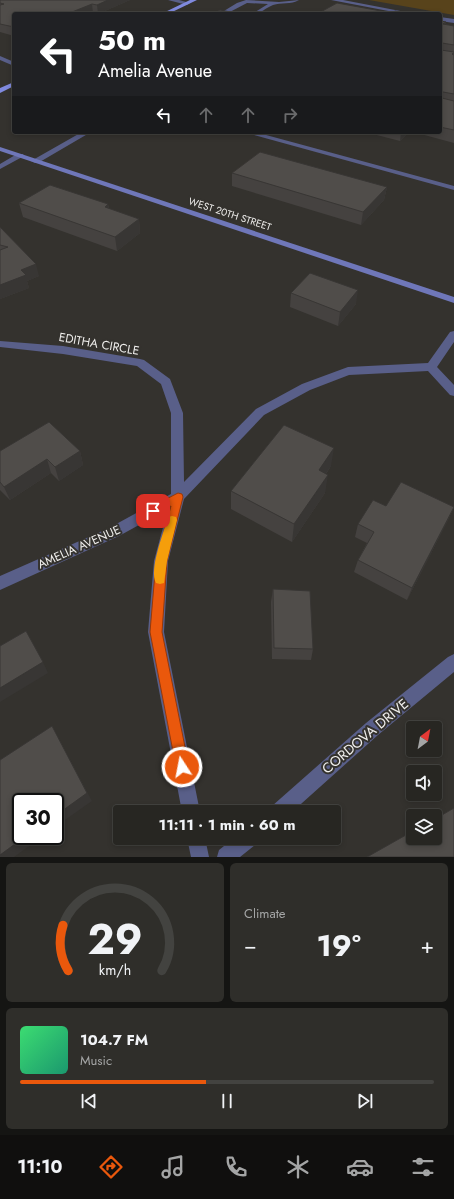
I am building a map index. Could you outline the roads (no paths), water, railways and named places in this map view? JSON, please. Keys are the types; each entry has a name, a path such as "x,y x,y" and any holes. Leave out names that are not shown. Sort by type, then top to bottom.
{"main road":[{"path":"168,12 194,0"},
{"path":"0,91 12,85"}],"street":[{"path":"171,0 187,3"},
{"path":"226,12 249,1 287,4 296,0"},
{"path":"334,0 402,12"},
{"path":"258,12 272,4"},
{"path":"442,19 454,21"},
{"path":"0,58 12,63"},
{"path":"0,65 7,62"},
{"path":"35,161 83,134"},
{"path":"254,134 454,188"},
{"name":"WEST 20TH STREET","path":"0,149 454,300"},
{"path":"0,166 20,156"},
{"path":"431,367 454,334"},
{"name":"EDITHA CIRCLE","path":"0,344 63,350 140,363 166,382 177,413 178,497"},
{"path":"431,367 454,392"},
{"path":"190,805 156,632 161,561 178,497 260,412 306,387 348,371 431,367"},
{"name":"AMELIA AVENUE","path":"0,582 114,532 178,497"},
{"name":"CORDOVA DRIVE","path":"286,805 372,729 454,662"},
{"path":"197,845 200,857"},
{"path":"226,857 240,845"}]}
